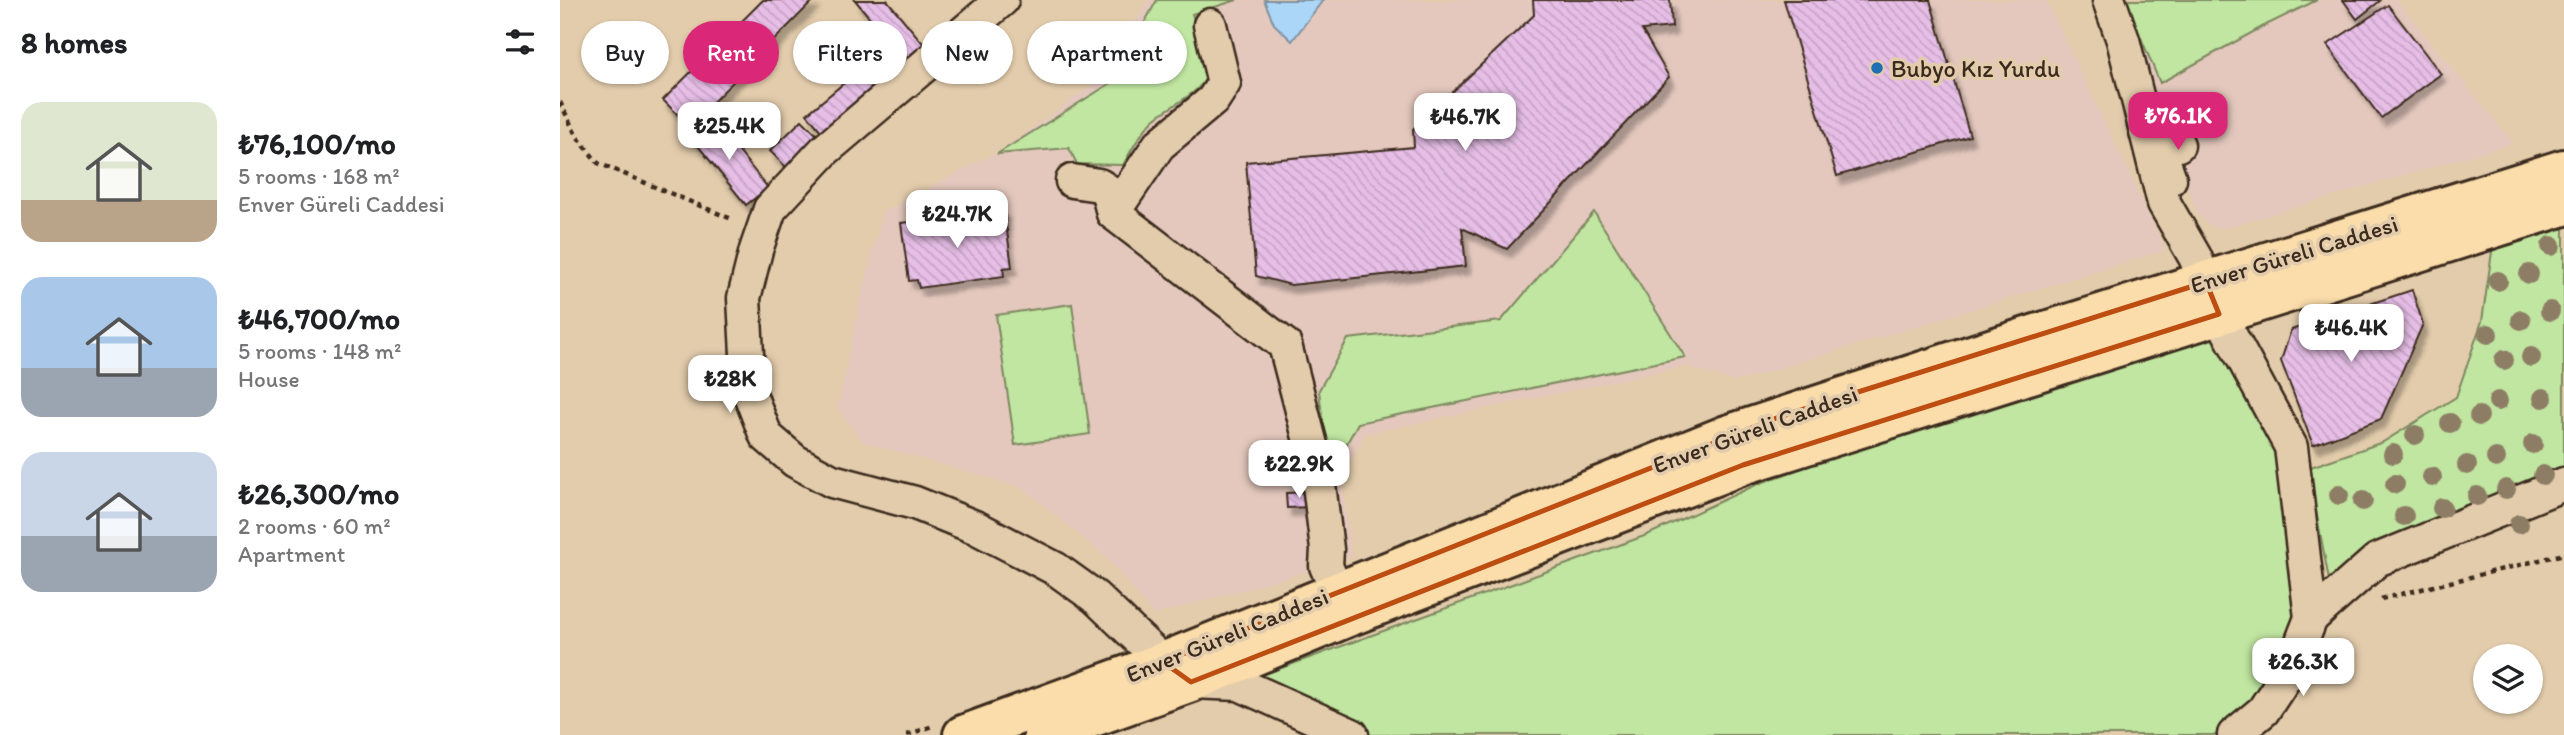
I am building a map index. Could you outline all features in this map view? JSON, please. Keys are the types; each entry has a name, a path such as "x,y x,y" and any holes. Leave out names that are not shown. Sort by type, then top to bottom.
{"main road":[{"name":"Enver Güreli Caddesi","path":"1042,735 1177,672 1342,604 1743,465 2207,284 2564,170"},
{"name":"Enver Güreli Caddesi","path":"2207,284 2564,206"},
{"name":"Enver Güreli Caddesi","path":"962,735 1177,672"}],"street":[{"path":"1002,0 825,150 770,209 744,298 749,392 766,436 795,461 832,481 915,503 977,528 1056,569 1095,597 1177,672 1239,684 1352,735"},
{"path":"2109,0 2123,40 2164,203 2291,447 2311,618"},
{"path":"1113,214 1159,145 1213,100 1224,83 1210,25"},
{"path":"2178,145 2160,151 2207,284"},
{"path":"1072,181 1098,185 1107,190 1113,214 1285,345 1317,468 1328,549 1325,566 1342,604"},
{"path":"2234,735 2263,711 2292,667 2311,618 2377,560 2564,484"}],"path":[{"path":"560,102 576,135 598,163 762,231"},
{"path":"2378,600 2564,554"}],"highlighted area":[{"path":"2206,282 2219,314 1743,465 1191,682 1163,662 1779,417"}],"shaded area":[{"path":"1148,0 2046,0 2166,250 1735,382 1686,366 1365,434 1342,478 1351,556 1326,566 1154,615 1106,557 1023,488 863,442 838,409 857,314 883,212 1005,148 1093,84 1187,84 1187,21 1136,21"},
{"path":"2118,0 2397,0 2513,143 2222,229 2208,224 2197,213 2150,77"}],"green space":[{"path":"1157,0 1237,0 1192,14 1205,53 1207,75 1196,90 1153,120 1123,165 1077,164 1069,148 997,154 1109,84 1187,84 1187,21 1145,21"},
{"path":"2125,0 2317,0 2160,83"},
{"path":"1594,212 1685,357 1358,423 1329,476 1319,390 1348,339 1501,321"},
{"path":"2564,228 2564,482 2332,596 2308,468 2383,442 2456,397 2482,321 2493,245"},
{"path":"1072,304 1090,434 1015,445 996,315"},
{"path":"2228,331 2291,447 2311,618 2234,735 1352,735 1254,678 1647,535 1758,484 1956,413"}],"water":[{"path":"1264,0 1323,0 1292,41 1274,24"}],"building":[{"path":"763,0 814,0 779,35 779,21 742,21"},
{"path":"855,0 887,0 904,21 872,21"},
{"path":"1533,0 1670,0 1672,27 1642,30 1669,77 1507,249 1462,228 1466,266 1291,285 1256,276 1246,162 1414,147 1413,129 1534,15"},
{"name":"Bubyo Kız Yurdu","path":"1784,0 1930,0 1970,136 1837,176"},
{"path":"2343,0 2379,0 2380,1 2357,19"},
{"path":"2388,5 2441,74 2381,118 2327,45"},
{"path":"907,24 921,41 921,51 907,63"},
{"path":"683,80 683,84 731,84 689,126 663,100"},
{"path":"843,84 887,84 825,136 807,114"},
{"path":"712,118 768,188 746,205 690,136"},
{"path":"802,120 821,139 789,170 770,151"},
{"path":"1004,210 1012,267 1003,268 1004,276 919,288 917,280 909,281 901,223 919,221 920,227 932,225 930,219 942,217 943,225 959,222 957,216 971,214 972,222 984,220 984,213"},
{"path":"2412,290 2423,324 2381,419 2313,445 2281,361 2291,330"},
{"path":"1310,492 1311,507 1287,508 1286,493"}],"place":[{"name":"Bubyo Kız Yurdu","path":"1877,68"}]}
